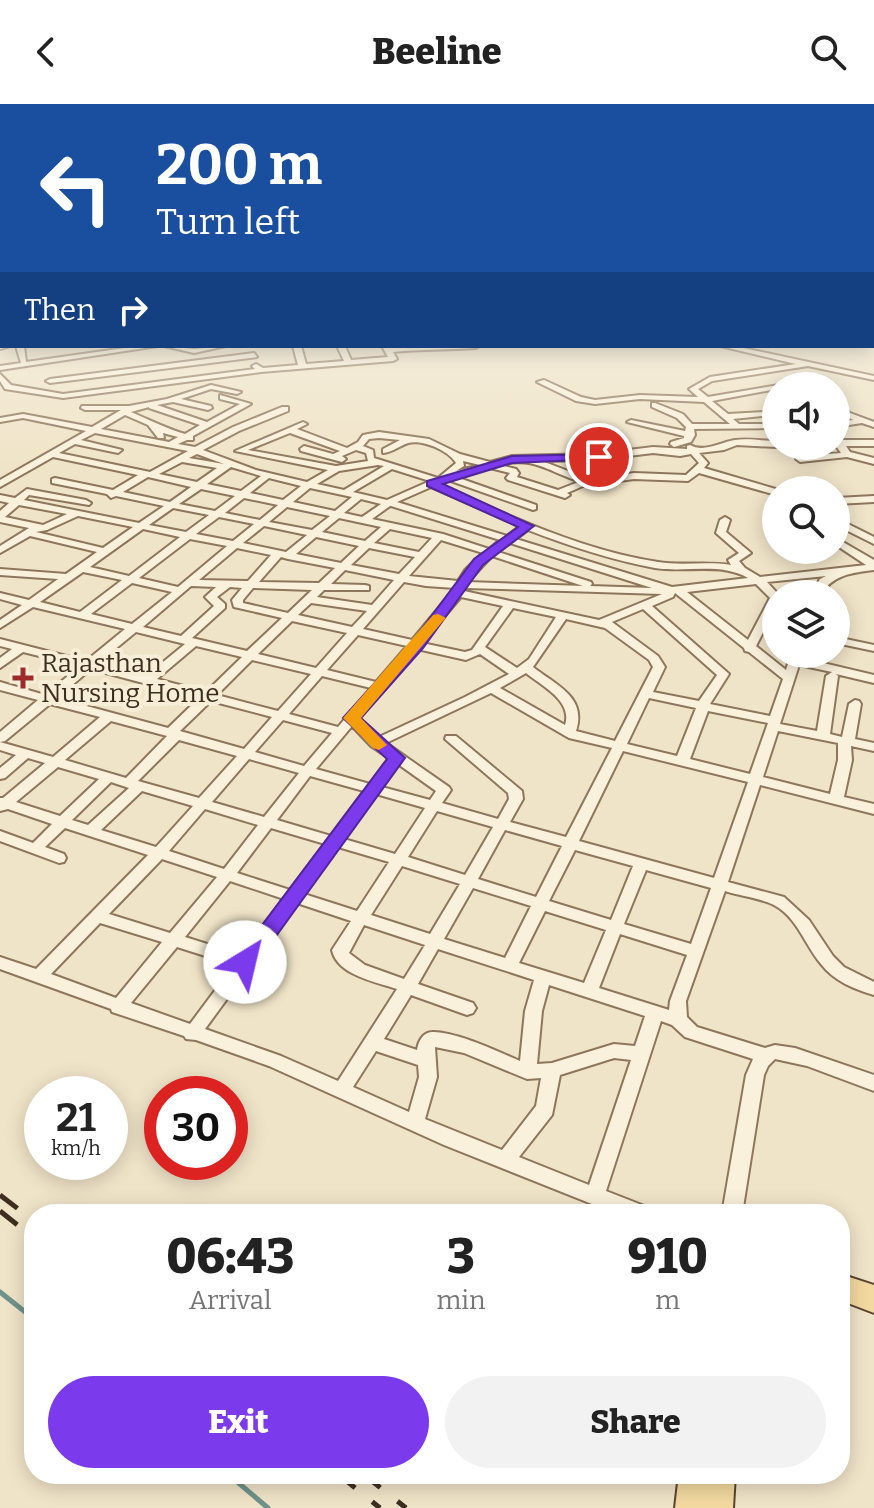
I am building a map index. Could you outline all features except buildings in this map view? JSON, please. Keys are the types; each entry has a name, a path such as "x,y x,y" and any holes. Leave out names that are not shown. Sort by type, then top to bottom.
{"main road":[{"path":"850,1291 874,1299"},
{"path":"691,1508 693,1484"},
{"path":"717,1508 719,1484"}],"street":[{"path":"20,348 23,361"},
{"path":"57,348 59,356"},
{"path":"0,367 117,348"},
{"path":"130,348 136,370"},
{"path":"178,348 194,351 211,348"},
{"path":"298,348 303,368"},
{"path":"342,348 349,364"},
{"path":"0,376 8,387 57,396 261,370 393,359 387,348"},
{"path":"733,348 874,378"},
{"path":"91,350 94,376"},
{"path":"50,381 205,361 253,351 257,369 261,370"},
{"path":"0,367 59,356"},
{"path":"40,361 57,396"},
{"path":"205,361 217,377"},
{"path":"736,442 693,389 705,380 808,364"},
{"path":"163,367 172,383"},
{"path":"119,372 128,388"},
{"path":"76,378 82,394"},
{"path":"541,382 579,399 708,411 758,411"},
{"path":"0,484 95,431 126,410 174,400 214,387 237,392"},
{"path":"169,443 247,403 195,392"},
{"path":"683,443 708,411 762,392"},
{"path":"608,401 640,397 708,411 738,427"},
{"path":"708,411 762,398"},
{"path":"174,400 208,408"},
{"path":"147,404 208,424 236,429"},
{"path":"655,405 680,416 691,431"},
{"path":"85,408 126,410 155,428 169,443"},
{"path":"0,550 32,530 50,527 86,503 149,475 236,429 285,409"},
{"path":"236,410 266,415"},
{"path":"0,411 169,443 195,450 228,465"},
{"path":"850,414 874,425"},
{"path":"0,420 14,415"},
{"path":"850,423 862,421"},
{"path":"631,422 691,431"},
{"path":"303,424 239,451 336,469 378,462"},
{"path":"725,427 762,426"},
{"path":"155,428 208,443"},
{"path":"291,430 370,452 368,458 378,462 533,507"},
{"path":"334,457 372,435 429,442 456,456 515,472 511,478 562,494 585,482 642,476 685,479 700,470 704,463 683,443 664,444 665,451"},
{"path":"386,451 409,439"},
{"path":"279,459 322,441"},
{"path":"76,442 118,450"},
{"path":"362,521 387,502 439,481 512,459 694,452 736,442 762,443"},
{"path":"850,443 874,443"},
{"path":"304,449 361,466"},
{"path":"570,473 635,460 634,452"},
{"path":"50,454 439,536 599,588"},
{"path":"850,455 874,461"},
{"path":"439,481 461,465 456,456"},
{"path":"589,457 598,466"},
{"path":"180,459 228,465 387,502 508,541 660,572 741,570"},
{"path":"527,459 570,473 585,482"},
{"path":"0,625 228,465"},
{"path":"345,493 391,466"},
{"path":"0,738 284,504 336,469"},
{"path":"700,470 762,488"},
{"path":"83,615 267,476"},
{"path":"55,481 423,556"},
{"path":"439,481 527,526 660,572 749,649 789,678"},
{"path":"86,503 27,492 0,517 103,551"},
{"path":"359,496 248,586 237,600 238,605 466,656 479,648 510,604"},
{"path":"0,498 459,589 510,604 601,623 616,629 658,662 659,667 646,694 568,843 509,966"},
{"path":"850,500 874,499"},
{"path":"725,520 721,533 746,553 733,560 741,570 774,594 775,602 749,649"},
{"path":"91,831 210,695 293,617 319,587 387,526"},
{"path":"118,1007 340,731 417,645 459,589 490,553 527,526"},
{"path":"850,528 874,541"},
{"path":"38,977 159,853 439,536"},
{"path":"850,550 874,566"},
{"path":"459,589 681,588 874,566"},
{"path":"81,568 129,580 184,586 365,588"},
{"path":"0,572 68,577"},
{"path":"826,580 841,572"},
{"path":"149,680 221,606 210,597 226,585"},
{"path":"601,623 681,588"},
{"path":"0,596 378,686"},
{"path":"309,599 375,609"},
{"path":"645,605 722,671 723,677 704,704 682,762"},
{"path":"376,743 523,671 562,616"},
{"path":"0,642 340,731"},
{"path":"850,643 874,648"},
{"path":"0,664 22,647"},
{"path":"479,648 523,671 570,702 574,717 569,732"},
{"path":"678,1020 678,1001 745,817 753,782 792,668"},
{"path":"835,668 874,679"},
{"path":"823,736 832,676"},
{"path":"0,686 719,887 779,901 796,916 828,964 841,976 874,989"},
{"path":"496,691 569,732 753,782 874,809"},
{"path":"646,694 704,704 874,747"},
{"path":"836,800 855,704"},
{"path":"2,805 109,716"},
{"path":"351,718 376,743 441,786 443,795 360,918 340,950 341,956 359,969 467,1008"},
{"path":"342,1090 434,942 516,799 515,791 451,739"},
{"path":"0,746 333,840 696,952"},
{"path":"0,775 25,754"},
{"path":"192,1034 396,758"},
{"path":"35,849 107,778"},
{"path":"2,805 678,1020 691,1032 767,1056"},
{"path":"0,836 59,858"},
{"path":"589,992 641,864"},
{"path":"96,916 245,962"},
{"path":"0,963 192,1034 275,1061 505,1161 615,1204"},
{"path":"527,1072 533,1045 532,1005 544,977"},
{"path":"595,1196 655,1013"},
{"path":"415,1123 428,1077 425,1046 432,1039 467,1047 527,1072 552,1070 614,1051 643,1054"},
{"path":"372,1042 428,1061"},
{"path":"734,1204 755,1075 759,1064 767,1056 777,1052 793,1055 874,1083"},
{"path":"505,1161 545,1109 552,1070"}],"waterway":[{"path":"0,1292 24,1311"},
{"path":"240,1484 268,1508"}],"railway":[{"path":"0,1195 24,1213"},
{"path":"0,1211 24,1230"},
{"path":"350,1484 380,1508"},
{"path":"376,1484 406,1508"}],"slow traffic":[{"path":"379,745 351,718 438,618"}],"place":[{"name":"Rajasthan Nursing Home","path":"23,678"}],"route":[{"path":"245,962 396,758 351,718 417,645 479,562 527,526 432,484 512,459 599,457"}]}
